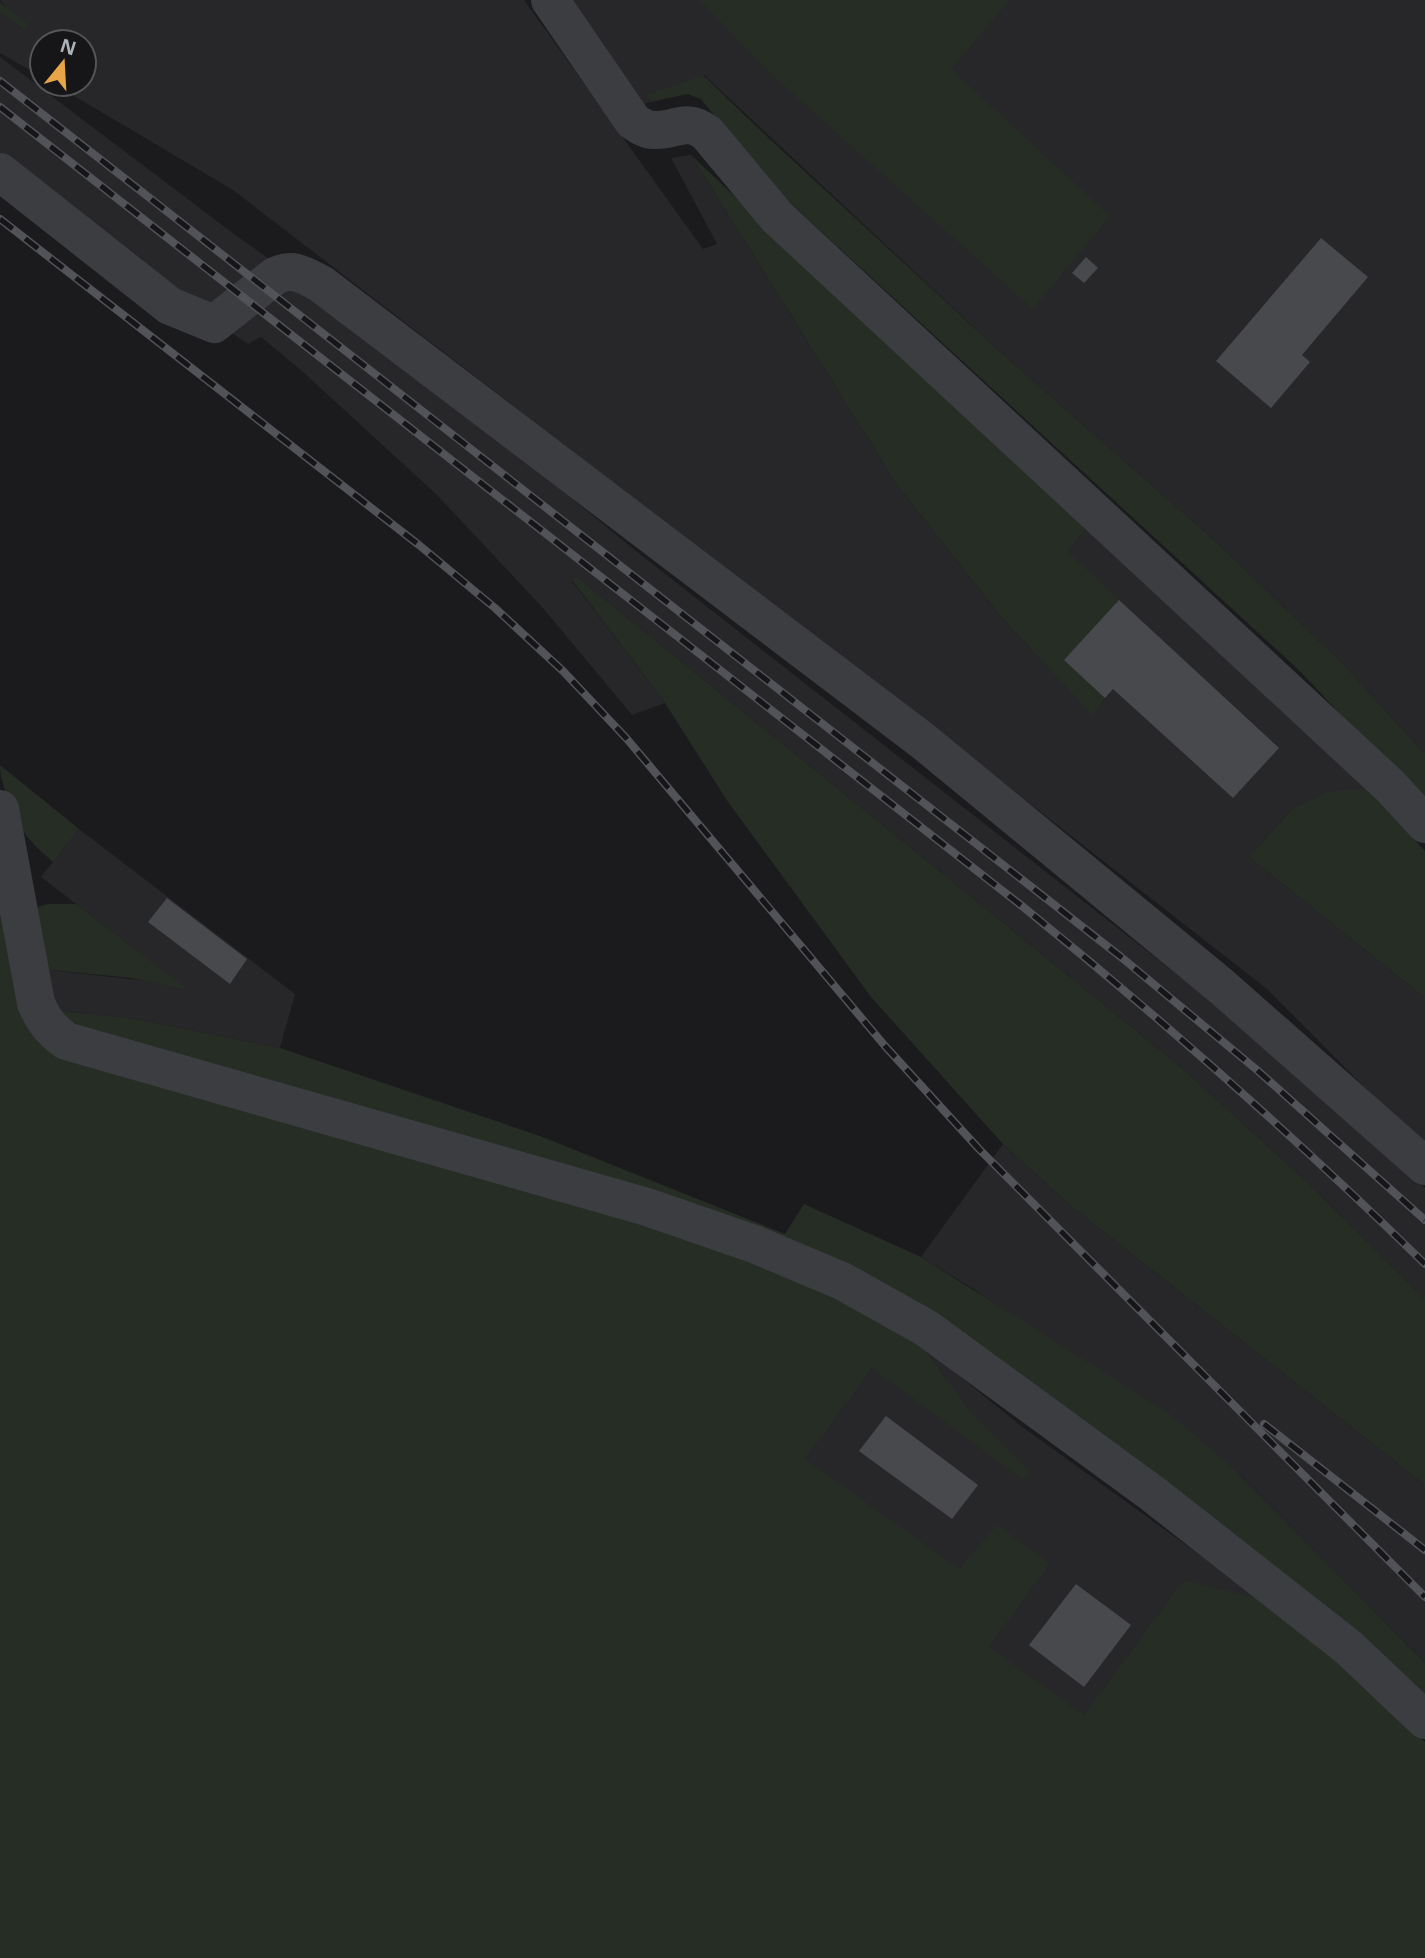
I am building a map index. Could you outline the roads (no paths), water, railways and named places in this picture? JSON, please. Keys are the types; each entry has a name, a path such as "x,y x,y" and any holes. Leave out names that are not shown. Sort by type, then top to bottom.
{"lane":[{"path":"550,0 633,121 653,130 686,124 697,126 707,133 778,217 1391,786 1425,824"},
{"path":"0,172 170,306 214,324 285,271 303,274 321,284 923,741 1221,986 1425,1166"},
{"path":"0,809 36,1003 43,1019 66,1041 647,1208 754,1244 842,1281 926,1328 1153,1494 1348,1647 1425,1720"}],"railway":[{"path":"0,81 1121,957 1257,1070 1425,1220"},
{"path":"0,107 1022,906 1228,1080 1425,1264"},
{"path":"0,219 419,545 495,608 563,671 627,739 885,1046 979,1149 1425,1597"},
{"path":"1264,1424 1425,1550"}]}
